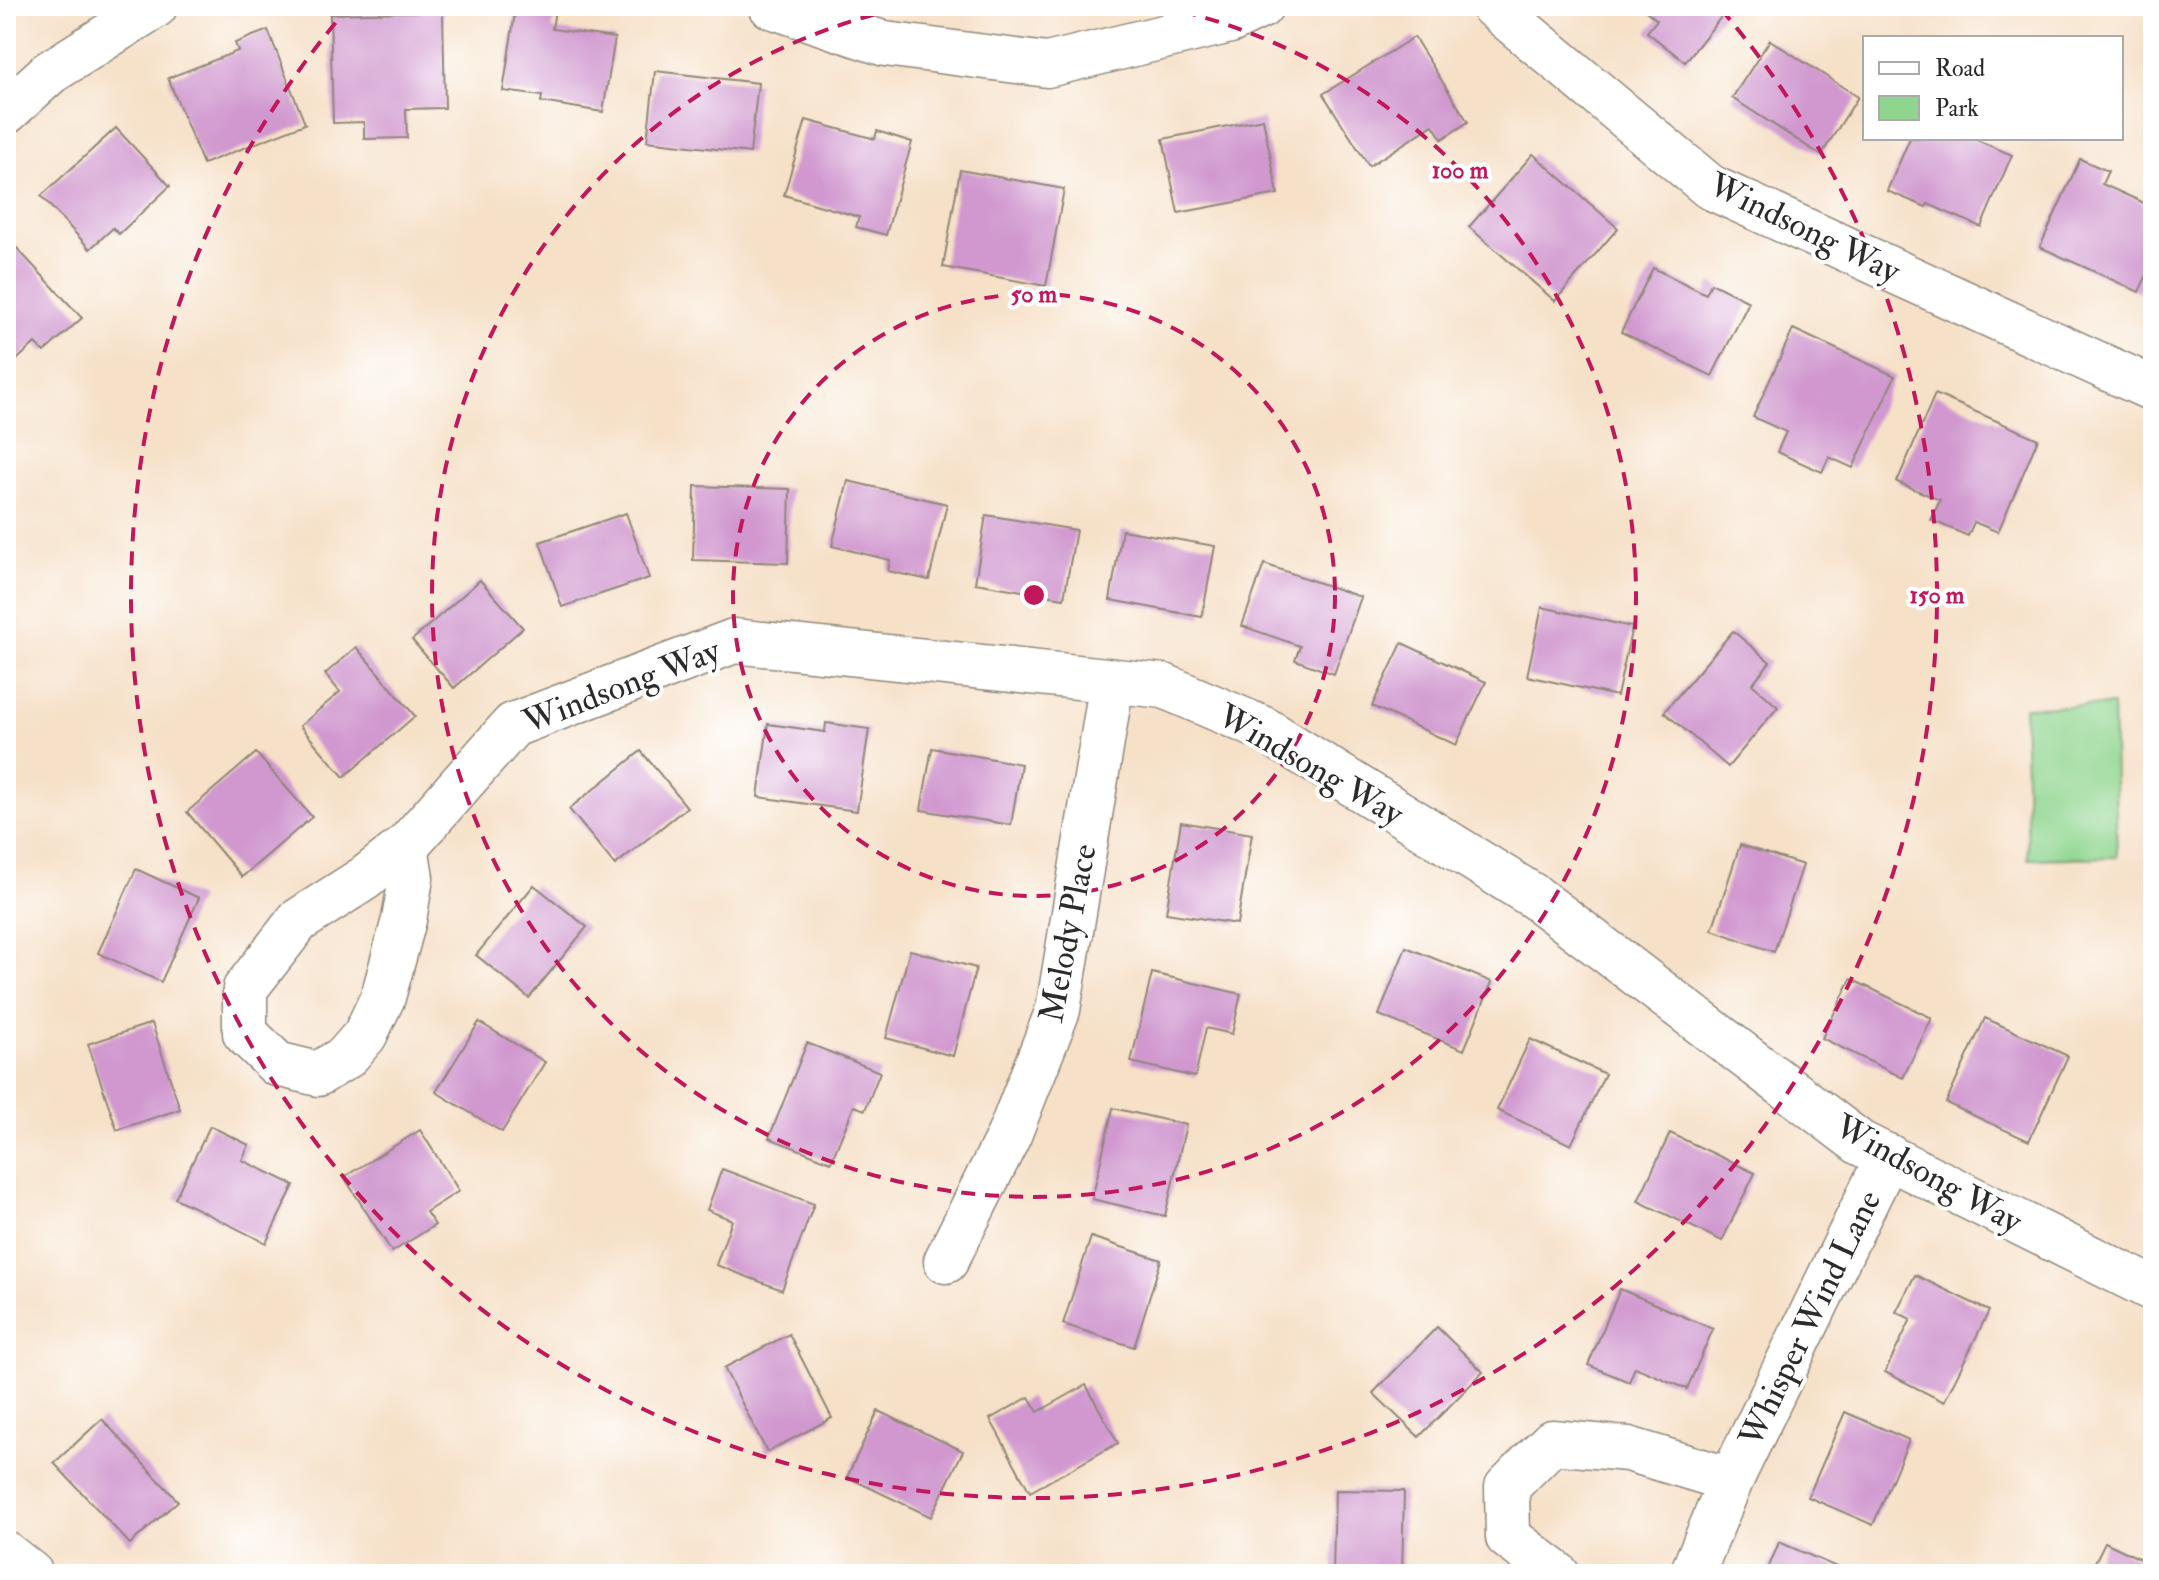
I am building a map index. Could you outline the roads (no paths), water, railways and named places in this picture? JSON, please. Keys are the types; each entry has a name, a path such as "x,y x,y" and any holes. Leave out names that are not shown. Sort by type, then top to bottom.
{"street":[{"path":"6,112 49,73 155,6"},
{"path":"771,6 885,44 1047,65 1230,21 1261,6"},
{"name":"Windsong Way","path":"1493,6 1710,187 2153,389"},
{"name":"Windsong Way","path":"406,846 411,878 404,920 383,997 365,1035 346,1057 318,1074 277,1064 245,1033 245,989 298,921 365,878 406,846 513,725 734,641 1164,686 1264,729 1535,897 1860,1143 2153,1289"},
{"name":"Melody Place","path":"946,1261 1009,1135 1058,1010 1112,681"},
{"name":"Whisper Wind Lane","path":"1692,1574 1731,1480 1888,1156"},
{"name":"Whisper Wind Lane","path":"1557,1574 1508,1537 1507,1487 1552,1442 1628,1449 1731,1480"},
{"path":"6,1554 31,1574"}]}
